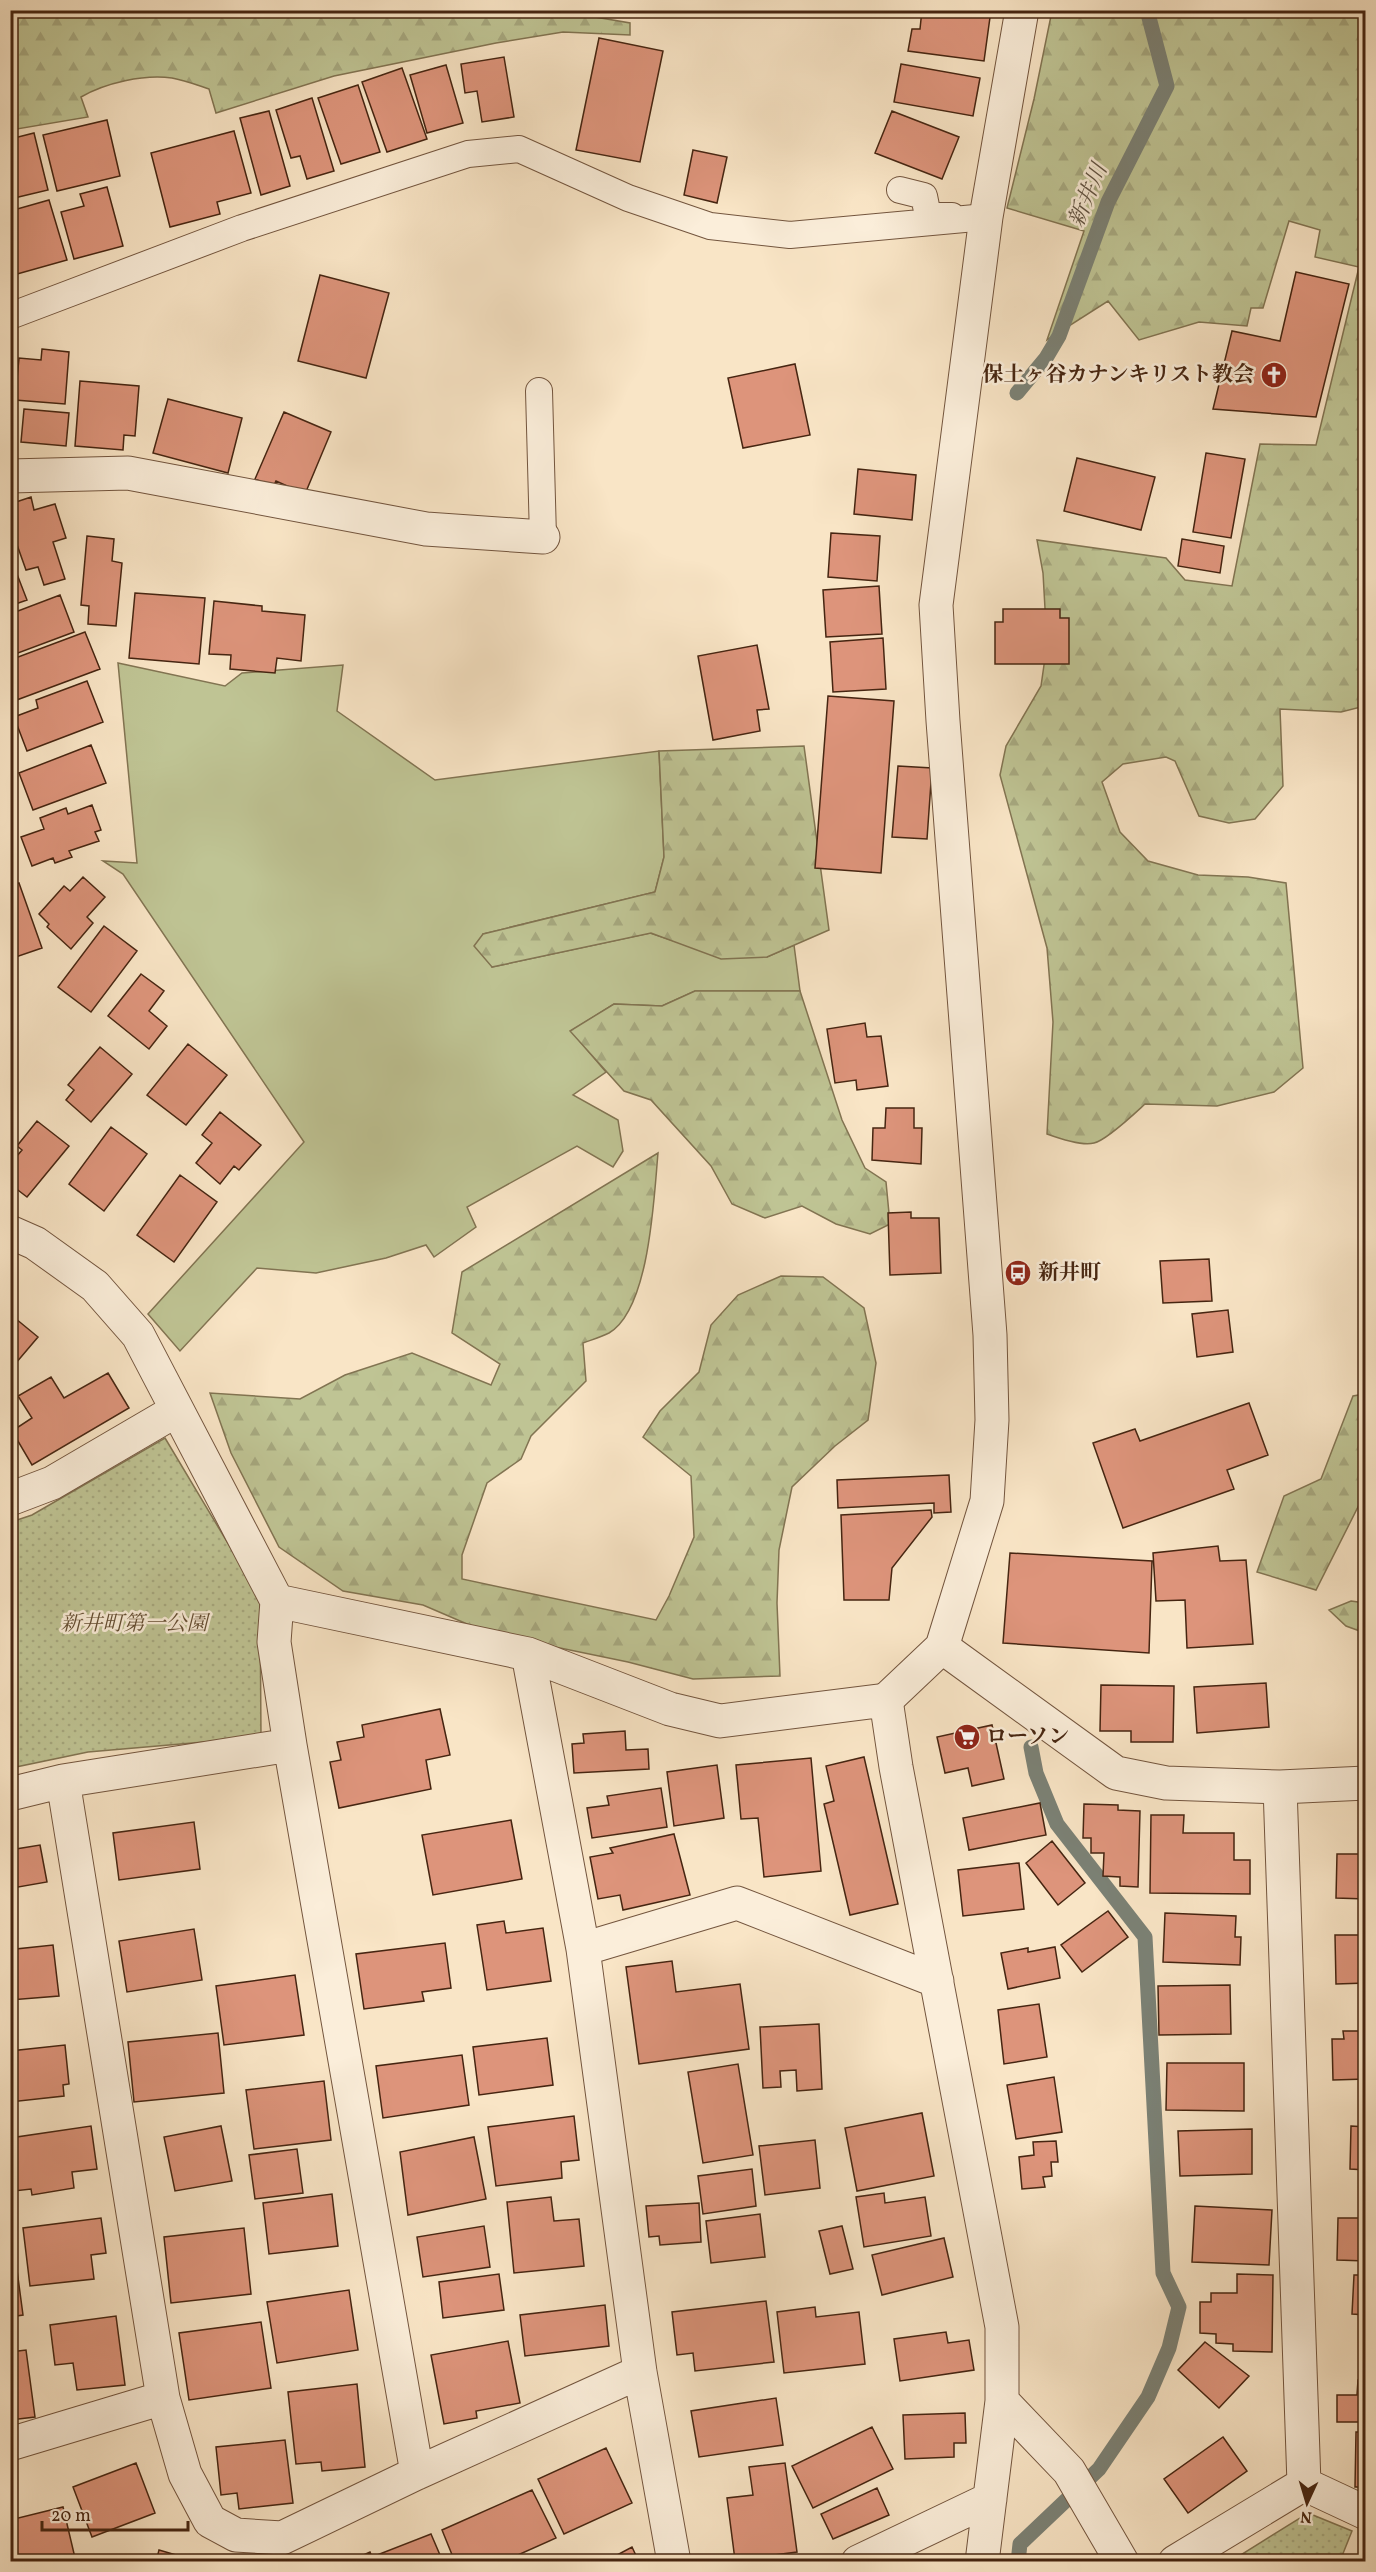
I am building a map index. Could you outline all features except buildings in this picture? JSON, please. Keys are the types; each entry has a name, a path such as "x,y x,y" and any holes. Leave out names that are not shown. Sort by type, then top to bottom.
{"street":[{"path":"277,1601 528,1654 670,1709 720,1721 886,1700 942,1647 987,1502 992,1420 990,1335 936,605 986,217 1022,10"},
{"path":"10,476 128,472 426,529 543,537"},
{"path":"10,1232 35,1243 95,1286 138,1335 277,1601 274,1642 290,1745 417,2473"},
{"path":"10,1499 52,1483 177,1410"},
{"path":"942,1647 1116,1773 1166,1783 1280,1787 1365,1783"},
{"path":"528,1654 583,1949 640,2372 674,2562"},
{"path":"886,1700 896,1767 1002,2327 1002,2401 982,2562"},
{"path":"10,1794 63,1781 290,1745"},
{"path":"63,1781 164,2398 185,2474 210,2521 236,2535 282,2538 417,2473 640,2372"},
{"path":"1280,1787 1304,2484"},
{"path":"583,1949 737,1903 937,1981"},
{"path":"10,2444 164,2398"},
{"path":"1002,2401 1069,2471 1122,2562"},
{"path":"1304,2484 1365,2513"},
{"path":"1175,2562 1304,2484"},
{"path":"858,2562 990,2499"}],"lane":[{"path":"10,316 242,228 468,154 519,149 628,198 710,226 790,235 986,217"},
{"path":"900,190 924,196 928,216 986,217"},
{"path":"539,391 543,537"}],"green space":[{"path":"554,10 630,23 630,35 563,32 496,43 334,76 216,113 209,89 181,80 161,77 125,81 81,97 88,117 17,129 13,111 11,111 11,11"},
{"path":"1052,11 1365,11 1365,706 1341,712 1280,709 1283,786 1255,819 1229,823 1199,816 1175,761 1166,757 1123,764 1102,782 1120,832 1148,861 1198,875 1248,877 1286,883 1303,1068 1274,1092 1217,1106 1145,1104 1106,1137 1089,1144 1047,1134 1053,1022 1047,948 1000,775 1006,746 1041,686 1047,644 1043,573 1037,540 1166,558 1185,580 1232,586 1260,444 1316,445 1359,267 1315,257 1320,230 1289,221 1263,308 1251,308 1247,326 1199,322 1139,340 1108,301 1047,340 1084,231 1007,208 1034,99"},
{"path":"118,663 225,686 242,673 343,665 337,711 435,780 659,751 664,857 655,892 483,934 492,967 650,933 683,944 767,957 794,945 800,991 695,991 662,1006 614,1004 571,1031 606,1072 573,1095 618,1120 623,1151 613,1167 577,1146 467,1207 476,1227 434,1257 426,1245 386,1258 316,1273 257,1268 180,1351 148,1314 304,1142 123,874 103,861 137,863"},
{"path":"804,746 829,930 767,957 721,959 651,933 492,967 474,946 483,934 655,892 664,857 659,751"},
{"path":"695,991 800,991 842,1120 865,1168 886,1182 890,1224 870,1234 836,1224 802,1206 765,1218 732,1204 711,1166 651,1100 624,1091 570,1031 614,1004 662,1006"},
{"path":"658,1153 652,1223 641,1277 633,1301 623,1320 609,1333 583,1343 586,1381 531,1436 521,1459 487,1483 462,1555 462,1579 656,1620 669,1596 694,1537 691,1476 643,1437 660,1411 699,1372 711,1325 738,1295 781,1276 823,1277 864,1308 876,1363 868,1420 835,1446 792,1487 779,1550 777,1603 780,1676 693,1679 628,1662 488,1633 423,1605 343,1591 279,1547 231,1453 210,1393 300,1399 345,1375 412,1353 491,1385 500,1364 452,1333 462,1272"},
{"path":"1365,1394 1365,1502 1360,1503 1316,1590 1257,1572 1284,1496 1321,1479 1353,1396"},
{"name":"新井町第一公園","path":"165,1438 260,1597 261,1737 88,1752 11,1768 11,1522 32,1515"},
{"path":"1351,1601 1365,1603 1365,1633 1346,1626 1329,1610"},
{"path":"1308,2513 1352,2531 1340,2561 1231,2561"}],"waterway":[{"name":"新井川","path":"1017,393 1046,358 1059,336 1108,202 1167,86 1147,10"},
{"path":"1018,2562 1020,2544 1099,2469 1148,2397 1169,2348 1179,2307 1163,2273 1145,1937 1057,1824 1036,1773 1031,1747"}],"place":[{"name":"保土ヶ谷カナンキリスト教会","path":"1274,375"},
{"name":"新井町","path":"1018,1273"},
{"name":"ローソン","path":"967,1737"}]}
